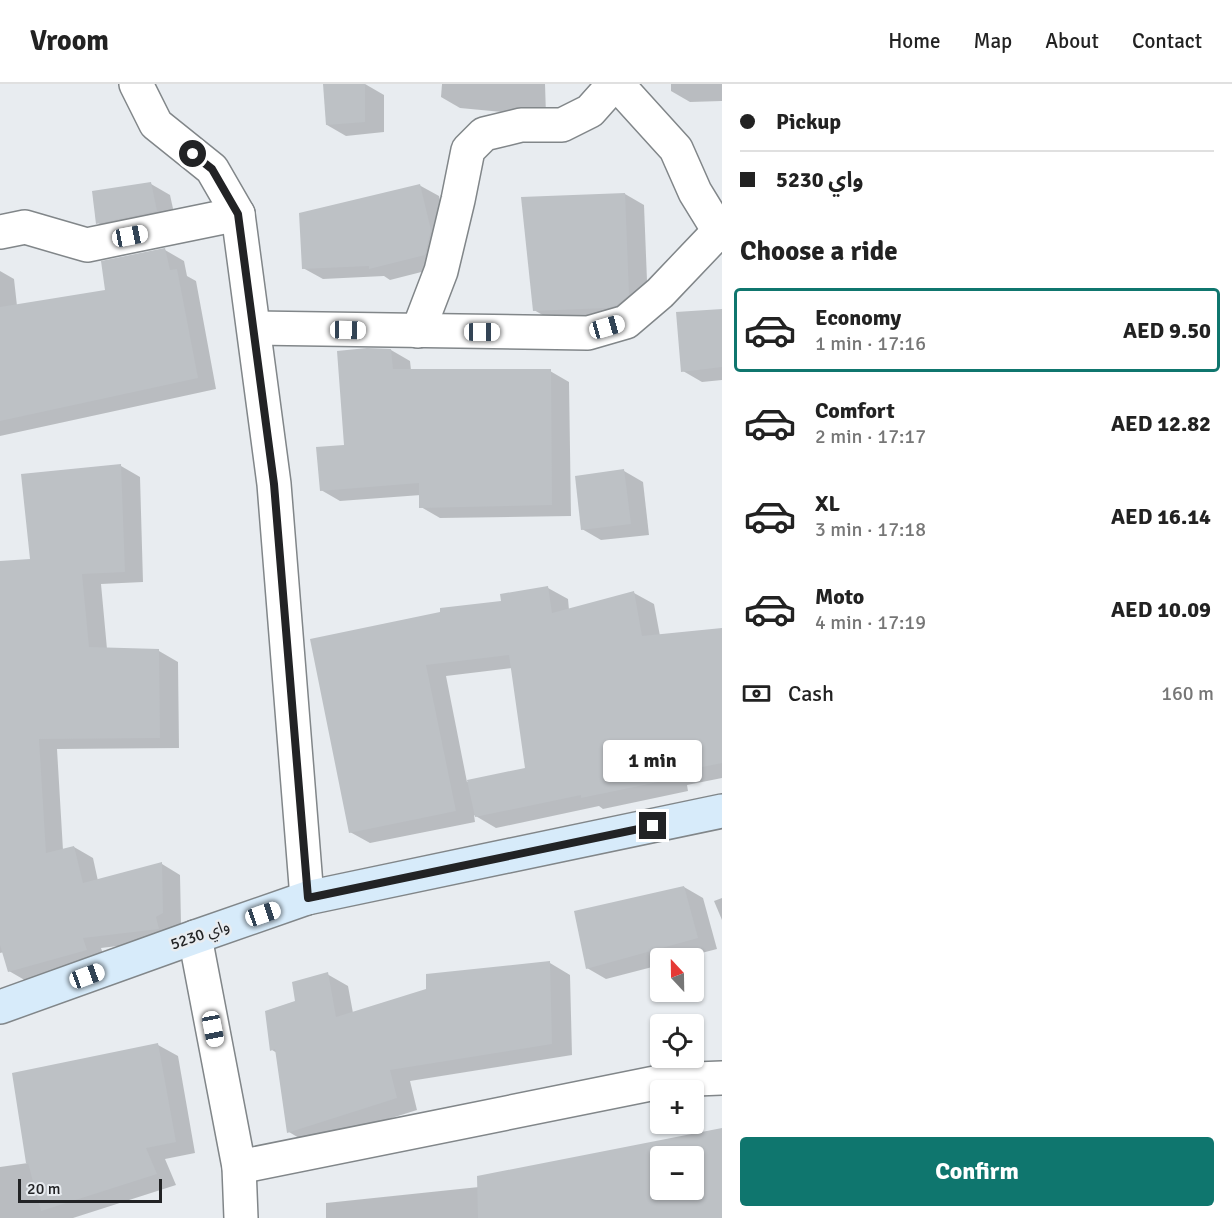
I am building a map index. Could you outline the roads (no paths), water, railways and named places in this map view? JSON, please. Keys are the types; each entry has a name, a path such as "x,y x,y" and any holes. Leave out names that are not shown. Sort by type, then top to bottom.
{"street":[{"path":"136,84 156,124 212,169 238,214 274,484 308,898"},
{"path":"254,328 418,331 588,333 626,322 660,293 720,231 695,192 676,149 616,84 590,111 562,124 521,125 484,134 468,150 441,271 418,331"},
{"path":"0,232 25,227 87,245 238,214"},
{"name":"واي 5230","path":"0,1007 308,898 722,811"},
{"path":"195,937 239,1167 241,1218"},
{"path":"239,1167 670,1080 722,1078"}]}
